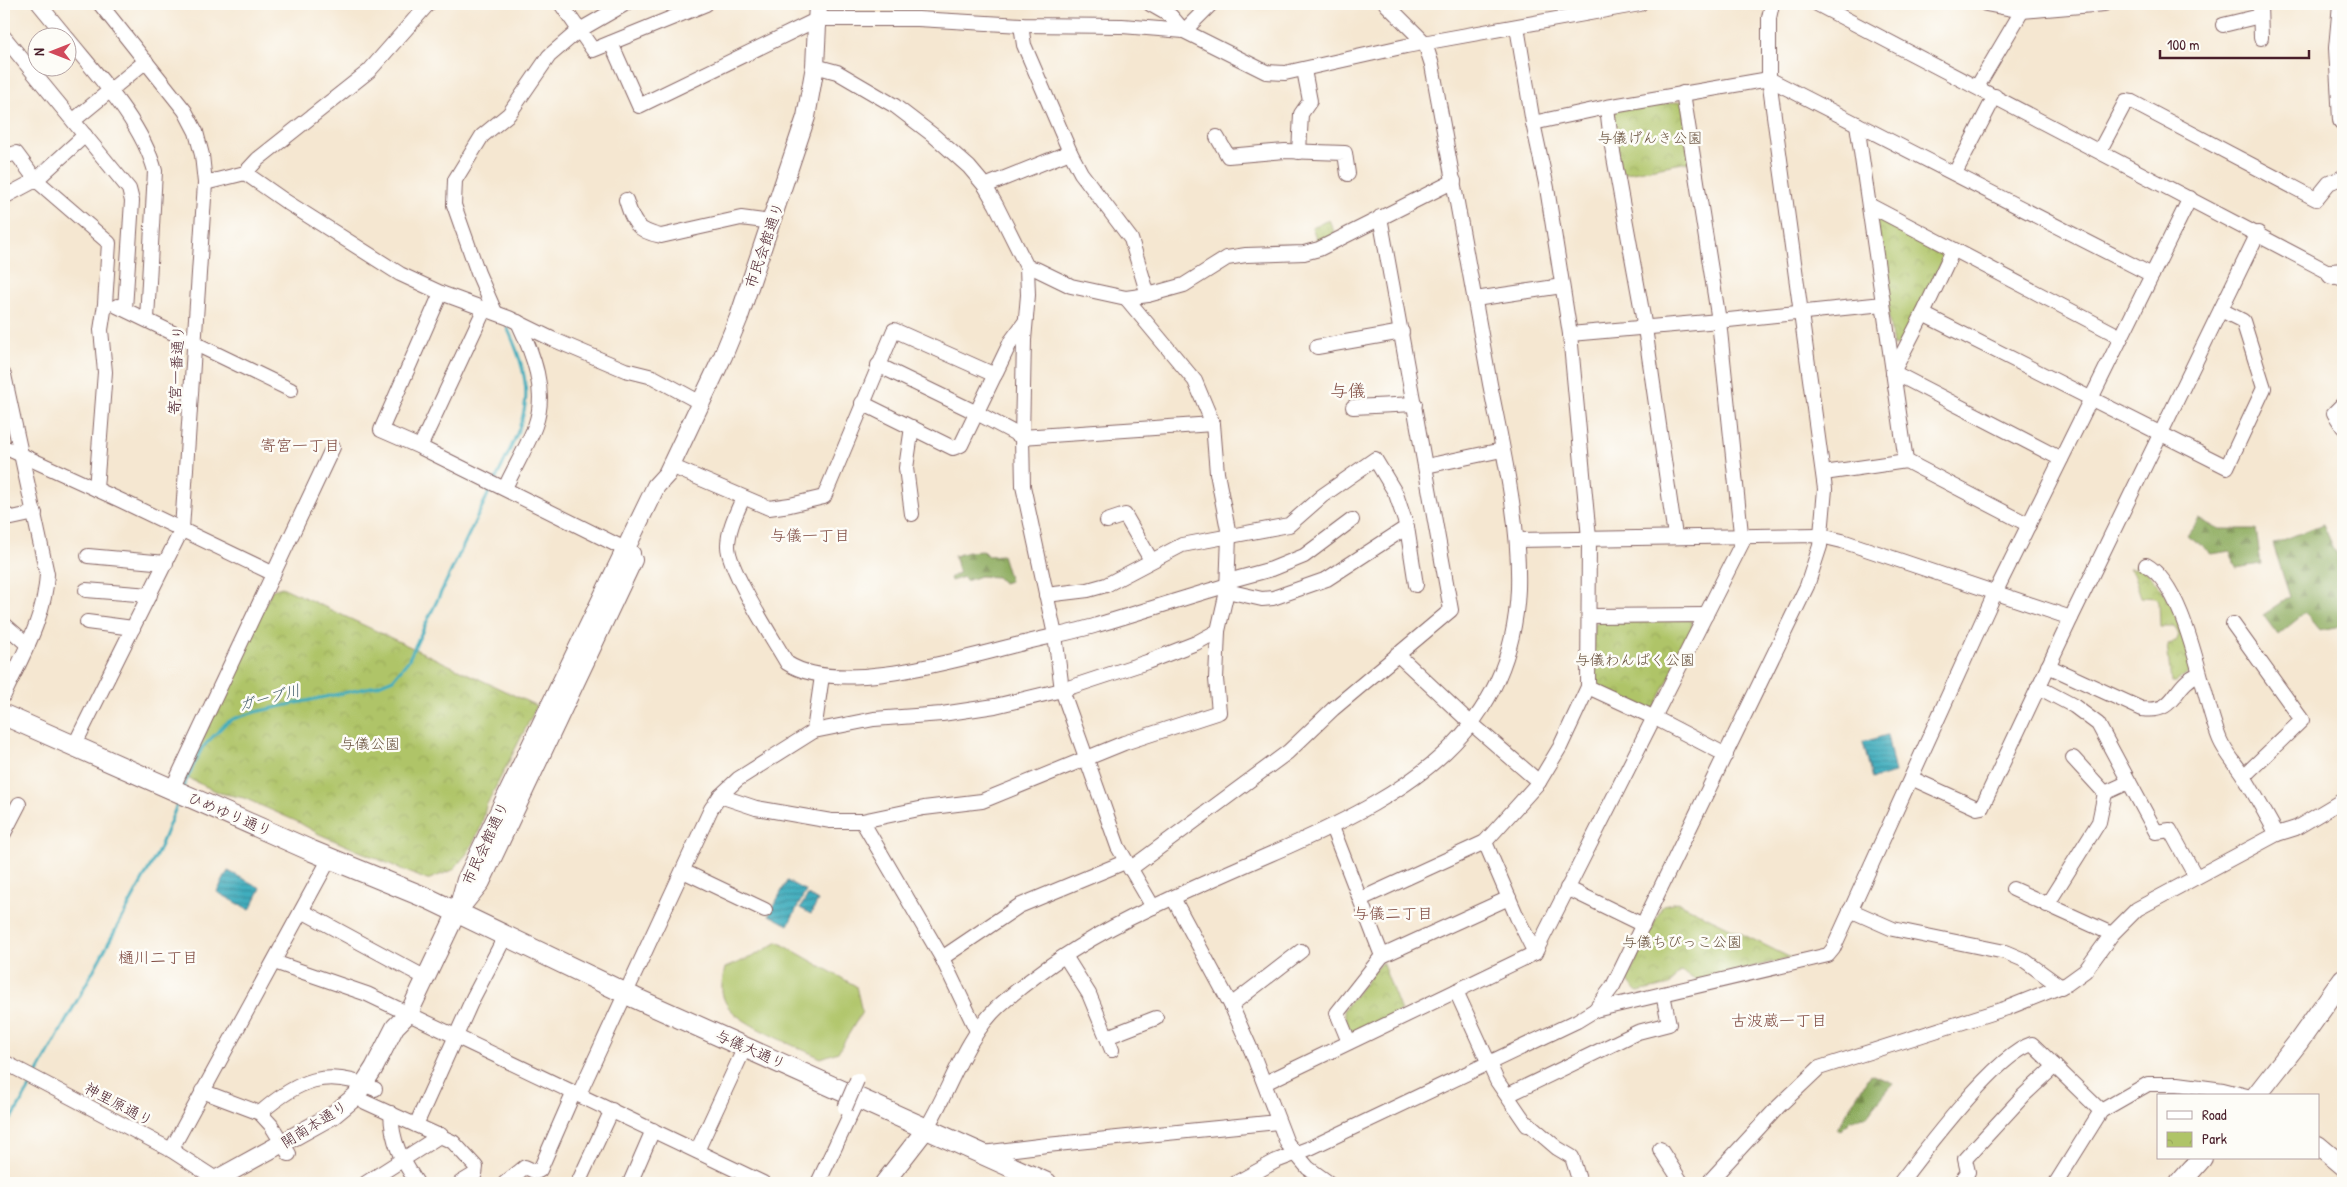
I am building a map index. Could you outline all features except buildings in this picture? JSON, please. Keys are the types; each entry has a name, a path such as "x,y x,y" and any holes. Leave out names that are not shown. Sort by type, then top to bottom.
{"highway":[{"path":"2343,4 2339,48 2343,120"},
{"name":"ひめゆり通り","path":"4,715 457,912"},
{"name":"与儀大通り","path":"457,912 626,994 1047,1183"},
{"path":"2258,1094 2300,1041 2343,979"},
{"path":"2180,1183 2200,1160"}],"main road":[{"name":"市民会館通り","path":"457,912 466,880 631,552 656,486 669,470 739,317 806,118 815,66 818,11"},
{"name":"開南本通り","path":"216,1182 338,1124 369,1092 407,1027 409,1013 457,912"},
{"path":"884,1183 926,1129"},
{"path":"2320,1147 2343,1166"},
{"name":"開南本通り","path":"235,1183 286,1149"}],"street":[{"path":"40,4 59,28"},
{"name":"寄宮一番通り","path":"74,746 182,529 205,183 202,155 196,132 185,111 100,4"},
{"path":"205,183 245,173 258,159 369,71 428,4"},
{"path":"561,4 593,50 706,4"},
{"path":"497,485 535,426 540,408 538,378 478,273 454,205 454,180 482,136 509,114 549,56 578,30 625,4"},
{"path":"1150,4 1171,16 1184,30 1266,72 1285,73 1391,49 1639,4"},
{"path":"611,43 640,106 699,79 818,11 1021,25 1122,26 1184,30 1211,4"},
{"path":"926,1129 977,1032 1002,1004 1066,956 1119,923 1332,826 1415,779 1443,756 1472,723 1495,685 1512,636 1518,590 1517,540 1432,65 1425,43 1386,4"},
{"path":"1402,18 1403,4"},
{"path":"1595,1010 1613,986 1808,586 1822,535 1824,473 1769,79 1772,4"},
{"path":"1817,4 2340,275"},
{"path":"1986,4 2022,11 2098,4"},
{"path":"2223,25 2260,10 2261,38"},
{"path":"1977,87 2022,11"},
{"path":"1021,25 1024,45 1070,152 1081,173 1131,240 1148,295"},
{"path":"1361,899 1485,842 1539,782 1560,747 1588,687 1589,538 1570,334 1547,188 1533,123 1517,27"},
{"path":"5,42 74,120 129,189 132,201 125,309"},
{"path":"78,52 129,119 152,158 155,170 147,319"},
{"path":"74,120 146,61"},
{"path":"815,66 838,72 895,106 969,167 985,186 1013,236 1027,267 1028,288 1025,322 1022,437 1023,486 1055,635 1062,690 1102,807 1128,866 1153,907"},
{"path":"1299,152 1301,114 1310,101 1304,70"},
{"path":"1533,123 1607,107 1769,79 2152,275"},
{"path":"1265,1083 1535,953 1742,543 1743,535 1719,321 1684,93"},
{"path":"1955,173 1995,96"},
{"path":"2100,150 2126,101 2132,102 2316,199 2329,183 2343,177"},
{"path":"1607,107 1611,141 1645,328 1674,536"},
{"path":"1857,124 1906,460"},
{"path":"4,197 36,180 85,135"},
{"path":"1217,137 1228,156 1299,152 1346,153 1348,174"},
{"path":"985,186 1070,152"},
{"path":"4,157 16,153 36,180 109,243 105,300 100,330 105,380 96,489"},
{"path":"245,173 285,201 400,274 441,293 501,314 552,339 625,370 653,377 701,403"},
{"path":"1027,267 1036,269 1071,286 1126,298 1148,295 1184,285 1227,258 1246,255 1304,253 1319,249 1454,181"},
{"path":"1236,1183 1276,1161 1296,1154 1577,1022 1595,1010 1828,955 1833,949 1995,592 2190,198"},
{"path":"626,200 632,221 649,233 661,236 741,218 772,222"},
{"path":"1869,205 2121,337"},
{"path":"942,958 1019,906 1128,866 1288,752 1317,723 1451,610 1380,218"},
{"path":"1911,778 1977,808 1982,807 2071,618 2258,233"},
{"path":"1893,372 1924,314 1953,250"},
{"path":"1475,299 1562,286"},
{"path":"441,293 381,430 631,552"},
{"path":"720,796 756,808 792,815 831,821 862,821 924,808 985,800 1086,758 1219,712 1216,678 1218,631 1228,586 1229,536 1217,473 1213,424 1195,381 1126,298"},
{"path":"105,300 291,390"},
{"path":"1570,334 1883,304"},
{"path":"1924,314 2227,467 2264,388 2243,321 2221,310"},
{"path":"420,448 501,314"},
{"path":"862,403 953,448 961,445 1011,340 1025,322"},
{"path":"669,470 769,508 790,505 824,496 894,330 995,375"},
{"path":"1317,347 1402,332"},
{"path":"878,365 1022,437 1213,424"},
{"path":"1893,372 2062,459"},
{"path":"4,375 46,563 47,580 42,606 28,645 4,695"},
{"path":"1353,407 1415,404"},
{"path":"2343,404 2334,413 2343,427"},
{"path":"912,427 906,468 912,514"},
{"path":"4,447 182,529 272,573"},
{"path":"178,792 272,573 334,447"},
{"path":"1426,466 1502,450"},
{"path":"1046,595 1088,590 1106,585 1182,545 1289,525 1322,496 1375,459 1396,494 1407,527 1416,585"},
{"path":"1824,473 1906,460 2029,525"},
{"path":"743,498 732,525 728,546 734,569 787,663 798,670 822,676 853,677 941,665 1095,626 1228,586 1304,556 1352,520"},
{"path":"4,514 12,518 35,513"},
{"path":"1107,521 1125,515 1151,560"},
{"path":"1228,586 1262,599 1273,598 1327,579 1407,527"},
{"path":"1517,540 1822,535 2071,618"},
{"path":"88,556 166,563"},
{"path":"2146,565 2155,570 2183,614 2199,674 2221,741 2244,776 2277,834"},
{"path":"86,590 150,595"},
{"path":"1589,616 1706,615"},
{"path":"87,622 133,628"},
{"path":"4,624 28,645"},
{"path":"2233,624 2302,720 2244,776"},
{"path":"505,1183 525,1167 536,1172 540,1170 626,994 712,809 720,796 738,779 814,731 874,719 942,714 995,706 1062,690 1147,662 1196,643 1218,631"},
{"path":"1397,654 1539,782"},
{"path":"2048,666 2142,709 2156,711 2165,707 2188,678 2199,674"},
{"path":"814,731 822,676"},
{"path":"1588,687 1655,718 1726,755"},
{"path":"2038,687 2074,706 2098,724 2156,832 2170,830 2196,877"},
{"path":"2073,758 2105,792"},
{"path":"2105,792 2129,782"},
{"path":"2047,905 2099,822 2105,792"},
{"path":"1708,1183 1812,1072 1819,1068 2007,1008 2061,987 2085,971 2112,934 2137,910 2277,834 2296,828 2343,800"},
{"path":"4,833 19,804"},
{"path":"862,821 942,958 977,1032"},
{"path":"1332,826 1382,956"},
{"path":"1485,842 1535,953"},
{"path":"171,1150 330,858"},
{"path":"683,871 766,910"},
{"path":"1567,888 1643,925"},
{"path":"2012,889 2112,934"},
{"path":"1174,898 1231,1005 1265,1083 1287,1143 1308,1168 1329,1183"},
{"path":"1349,1042 1337,1014 1382,956 1509,898"},
{"path":"1850,910 1893,929 2005,952 2024,960 2061,987"},
{"path":"302,911 426,978"},
{"path":"416,1125 506,935"},
{"path":"1231,1005 1301,951"},
{"path":"1066,956 1089,994 1110,1043 1156,1018"},
{"path":"274,962 367,994 457,1035 763,1183"},
{"path":"1613,986 1614,995 1623,1002"},
{"path":"1456,991 1497,1081 1528,1124 1557,1148 1572,1157 1580,1183"},
{"path":"1508,1095 1638,1032 1669,1024 1663,994"},
{"path":"1900,1183 1984,1080 2022,1047 2032,1044 2100,1111"},
{"path":"697,1151 745,1047"},
{"name":"神里原通り","path":"4,1062 171,1150 216,1182"},
{"path":"1960,1183 1968,1172 1965,1159 2024,1095 2054,1066"},
{"path":"260,1114 281,1096 318,1078 341,1078 369,1092 391,1113 452,1142 476,1167 475,1174 460,1183"},
{"path":"2056,1183 2100,1111 2148,1084 2178,1084 2239,1094"},
{"path":"202,1091 260,1114 271,1125 286,1149"},
{"path":"818,1183 853,1095"},
{"path":"578,1183 612,1110"},
{"path":"391,1113 393,1140 402,1160 417,1183"},
{"path":"983,1153 1278,1122"},
{"path":"630,1183 653,1130"},
{"path":"366,1183 441,1136"},
{"path":"1660,1149 1682,1183"}],"green space":[{"name":"与儀げんき公園","path":"1685,101 1694,161 1621,174 1610,110"},
{"path":"1878,216 1947,251 1903,344 1893,346 1874,218"},
{"path":"1329,220 1336,236 1318,244 1312,227"},
{"path":"2199,519 2220,529 2256,529 2261,564 2236,568 2230,551 2212,554 2188,535"},
{"path":"2323,524 2335,551 2343,561 2343,626 2319,630 2305,613 2278,635 2263,615 2290,597 2273,544"},
{"path":"983,551 988,556 1002,555 1010,581 1003,583 997,577 980,576 966,581 964,577 951,581 950,578 959,572 954,556 968,552"},
{"path":"2136,564 2159,586 2167,598 2179,624 2194,668 2175,683 2171,683 2167,644 2176,642 2178,633 2174,627 2160,627 2159,602 2156,598 2141,597 2133,573 2129,568 2135,569"},
{"name":"与儀公園","path":"282,587 537,706 486,806 481,827 469,851 453,870 427,880 319,834 298,822 244,798 220,793 185,777 272,590"},
{"name":"与儀わんぱく公園","path":"1690,619 1694,627 1655,707 1648,711 1596,686 1593,680 1593,626 1599,621"},
{"name":"与儀ちびっこ公園","path":"1677,902 1791,958 1695,980 1683,972 1678,973 1670,985 1638,992 1627,980 1663,905"},
{"path":"778,942 856,986 862,1012 838,1052 821,1058 785,1042 743,1020 733,1012 724,1000 722,987 725,968 754,956"},
{"path":"1382,962 1401,1011 1356,1035 1350,1033 1343,1010"},
{"path":"1870,1074 1893,1083 1867,1116 1851,1120 1840,1131 1837,1129"}],"water":[{"path":"1887,735 1895,773 1872,779 1863,742"},
{"path":"228,871 261,888 250,910 217,892"},
{"path":"787,881 806,891 788,925 769,915"},
{"path":"808,895 818,901 811,914 800,908"}],"waterway":[{"name":"ガーブ川","path":"495,481 515,439 525,406 526,389 523,372 507,327"},
{"name":"ガーブ川","path":"183,787 202,748 225,724 233,719 255,712 376,686 393,679 408,661 492,486"},
{"name":"ガーブ川","path":"37,1074 158,852 179,800"},
{"name":"ガーブ川","path":"4,1128 14,1115 33,1082"}],"district":[{"name":"与儀","path":"1348,390"},
{"name":"寄宮一丁目","path":"300,445"},
{"name":"与儀一丁目","path":"810,535"},
{"name":"与儀二丁目","path":"1393,913"},
{"name":"樋川二丁目","path":"158,957"},
{"name":"古波蔵一丁目","path":"1779,1020"}]}
